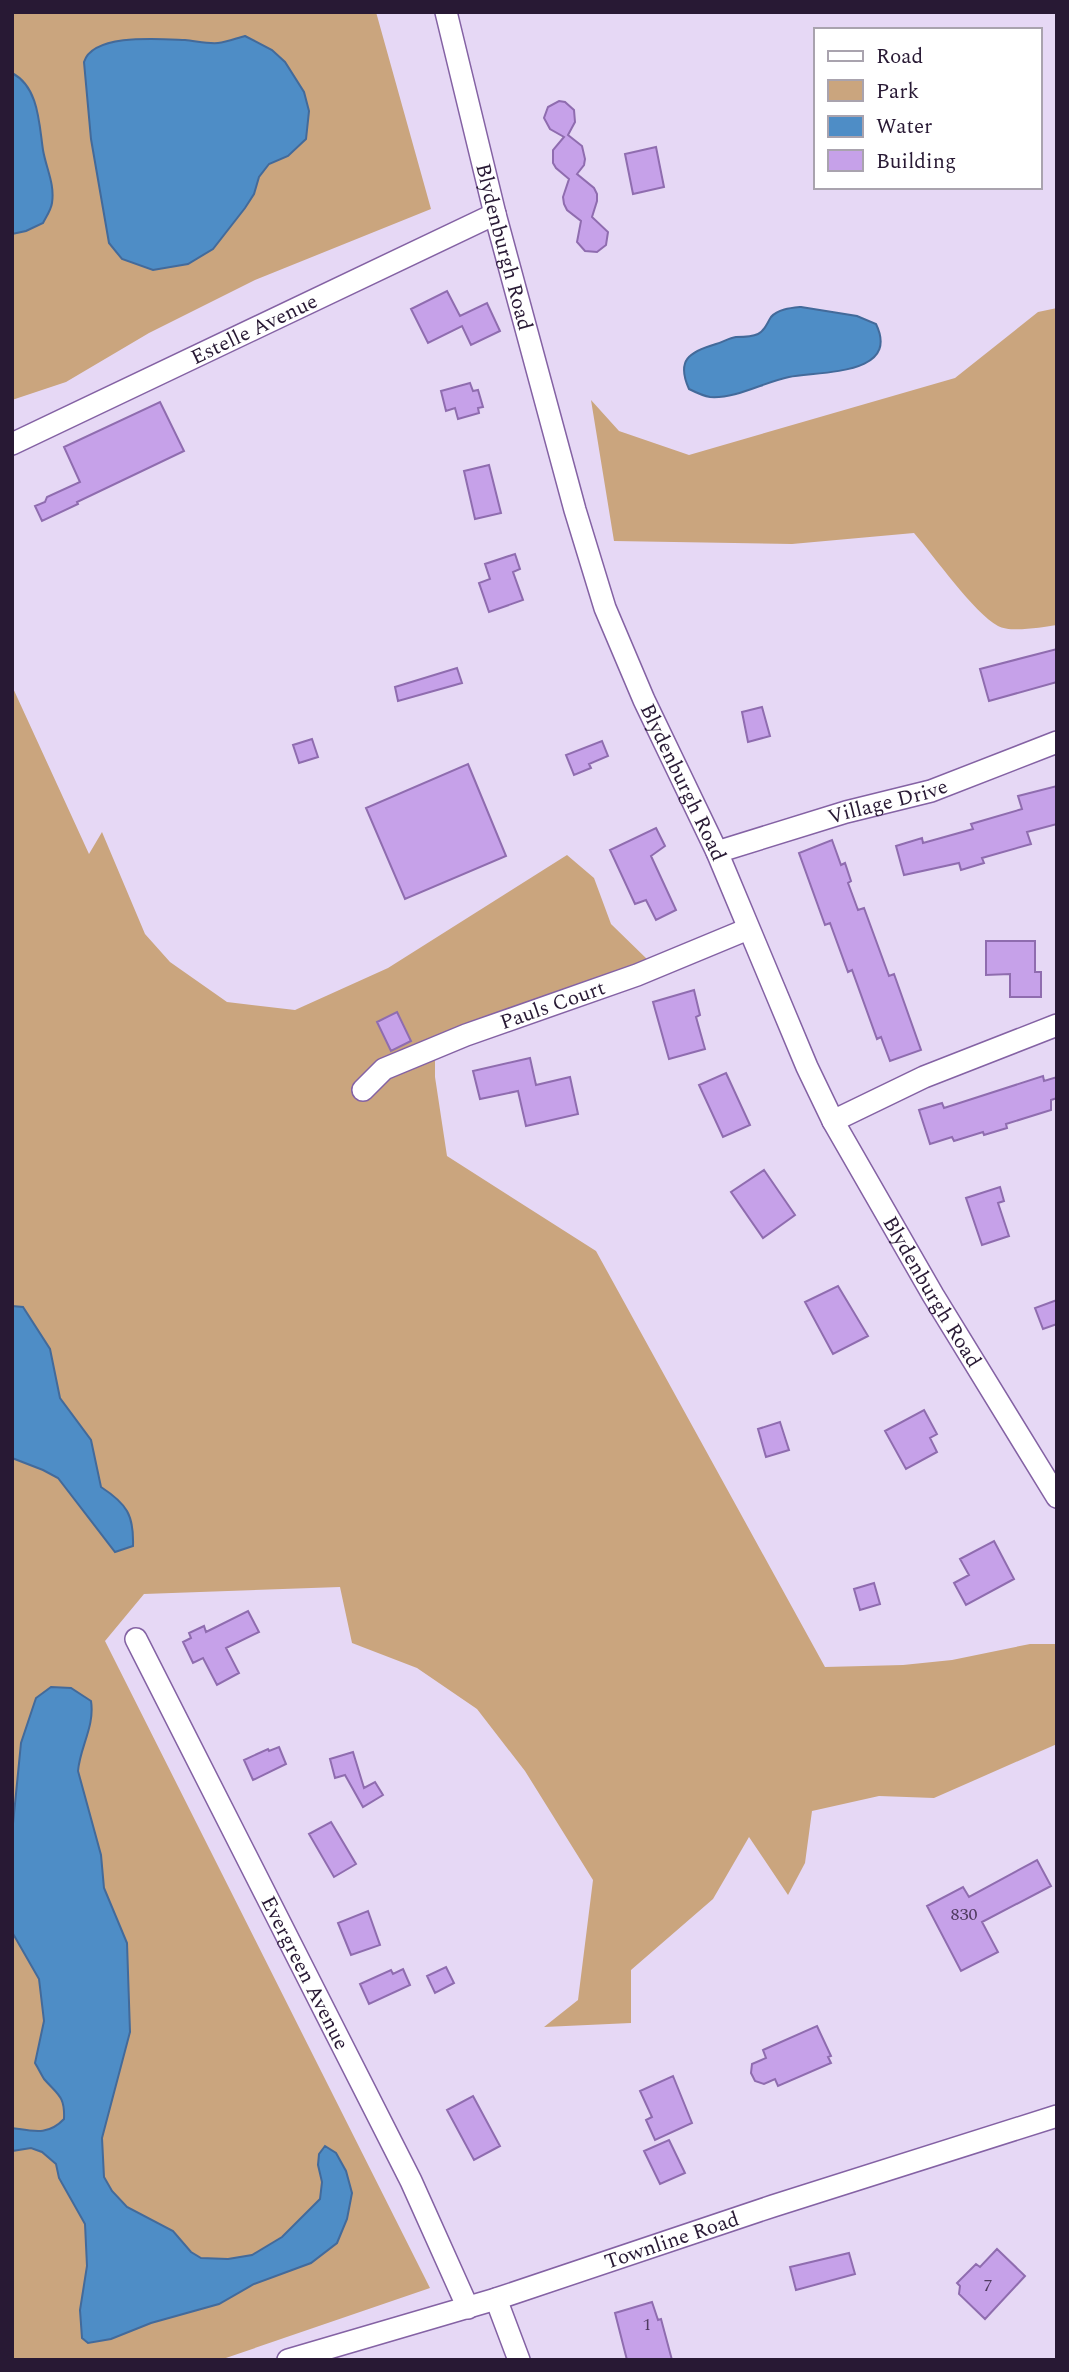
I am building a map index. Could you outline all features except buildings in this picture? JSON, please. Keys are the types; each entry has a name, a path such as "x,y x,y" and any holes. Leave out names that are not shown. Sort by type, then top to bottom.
{"street":[{"name":"Blydenburgh Road","path":"446,12 495,214 575,510 605,608 644,700 717,852 807,1067 833,1121 933,1295 1057,1497"},
{"name":"Estelle Avenue","path":"12,444 495,214"},
{"name":"Village Drive","path":"717,852 846,812 931,791 1057,742"},
{"name":"Pauls Court","path":"363,1090 384,1069 466,1035 637,975 748,929"},
{"path":"833,1121 924,1077 1057,1025"},
{"name":"Evergreen Avenue","path":"136,1639 411,2181 468,2308"},
{"name":"Townline Road","path":"288,2360 468,2308 773,2206 1057,2116"},
{"path":"496,2299 519,2360"}],"green space":[{"path":"12,12 376,12 431,209 255,280 149,333 66,382 12,400"},
{"path":"1057,308 1057,625 1018,629 998,626 966,597 914,533 792,544 614,541 591,400 619,431 689,455 955,378 1038,312"},
{"path":"12,686 89,854 102,832 145,934 170,962 227,1002 295,1010 388,968 567,855 594,878 611,924 650,962 435,1039 435,1077 447,1156 596,1251 825,1667 903,1665 952,1660 1030,1644 1057,1644 1057,1744 934,1798 879,1796 812,1811 805,1863 788,1895 749,1837 713,1899 631,1970 631,2023 544,2027 578,2000 593,1880 525,1771 477,1709 417,1668 352,1643 340,1587 144,1594 105,1641 430,2288 220,2360 12,2360"}],"water":[{"path":"245,36 272,50 285,62 304,92 309,111 306,139 288,156 269,164 259,177 254,194 245,208 213,249 188,264 153,270 122,259 109,243 91,139 84,62 90,53 100,46 113,42 160,39 214,43"},
{"path":"12,73 28,87 33,97 53,196 51,208 43,223 12,234"},
{"path":"801,307 857,316 876,324 881,341 877,353 867,362 853,368 779,379 720,397 702,395 689,389 684,371 692,354 731,338 758,334 777,312"},
{"path":"12,1306 23,1307 50,1349 60,1398 91,1440 101,1487 127,1511 132,1526 133,1546 115,1552 58,1478 12,1458"},
{"path":"51,1687 71,1688 91,1701 91,1719 78,1771 101,1855 104,1888 127,1943 130,2032 102,2138 104,2177 112,2191 127,2207 173,2231 191,2252 201,2258 228,2259 252,2255 282,2237 320,2199 322,2182 318,2165 319,2154 325,2146 336,2153 346,2171 352,2193 347,2219 337,2243 311,2263 254,2284 219,2304 151,2323 111,2339 88,2343 82,2338 80,2310 87,2266 85,2224 59,2178 56,2164 42,2152 31,2148 12,2151 12,2128 46,2130 64,2119 62,2100 44,2079 35,2063 44,2021 39,1979 12,1932 12,1834 21,1743 36,1698"}]}
